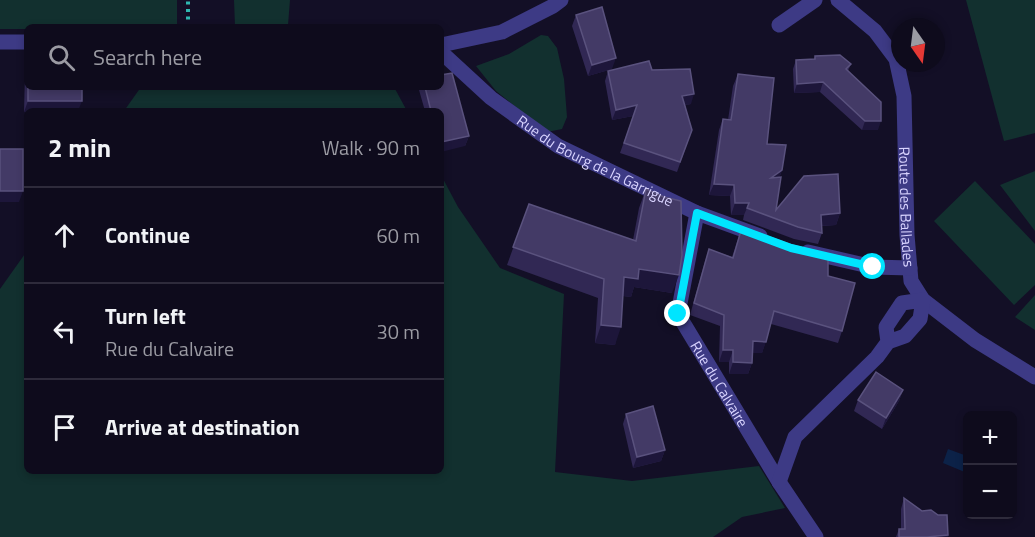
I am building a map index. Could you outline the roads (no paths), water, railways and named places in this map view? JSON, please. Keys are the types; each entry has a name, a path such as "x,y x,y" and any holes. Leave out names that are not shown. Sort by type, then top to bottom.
{"street":[{"path":"444,44 502,32 561,0"},
{"path":"779,25 815,0"},
{"name":"Route des Ballades","path":"838,0 875,31 896,59 904,96 907,235 911,281 923,300 975,340 1035,377"},
{"path":"0,42 24,42"},
{"name":"Rue du Bourg de la Garrigue","path":"444,55 491,98 558,146 697,213 770,240"},
{"name":"Rue du Calvaire","path":"697,213 678,314 779,482 816,537"},
{"path":"791,248 873,267 910,268"},
{"path":"779,482 795,437 877,357 888,342 905,336 920,319 923,300 902,303 886,327 888,342"}],"water":[{"path":"948,449 963,455 963,471 943,463"}]}
